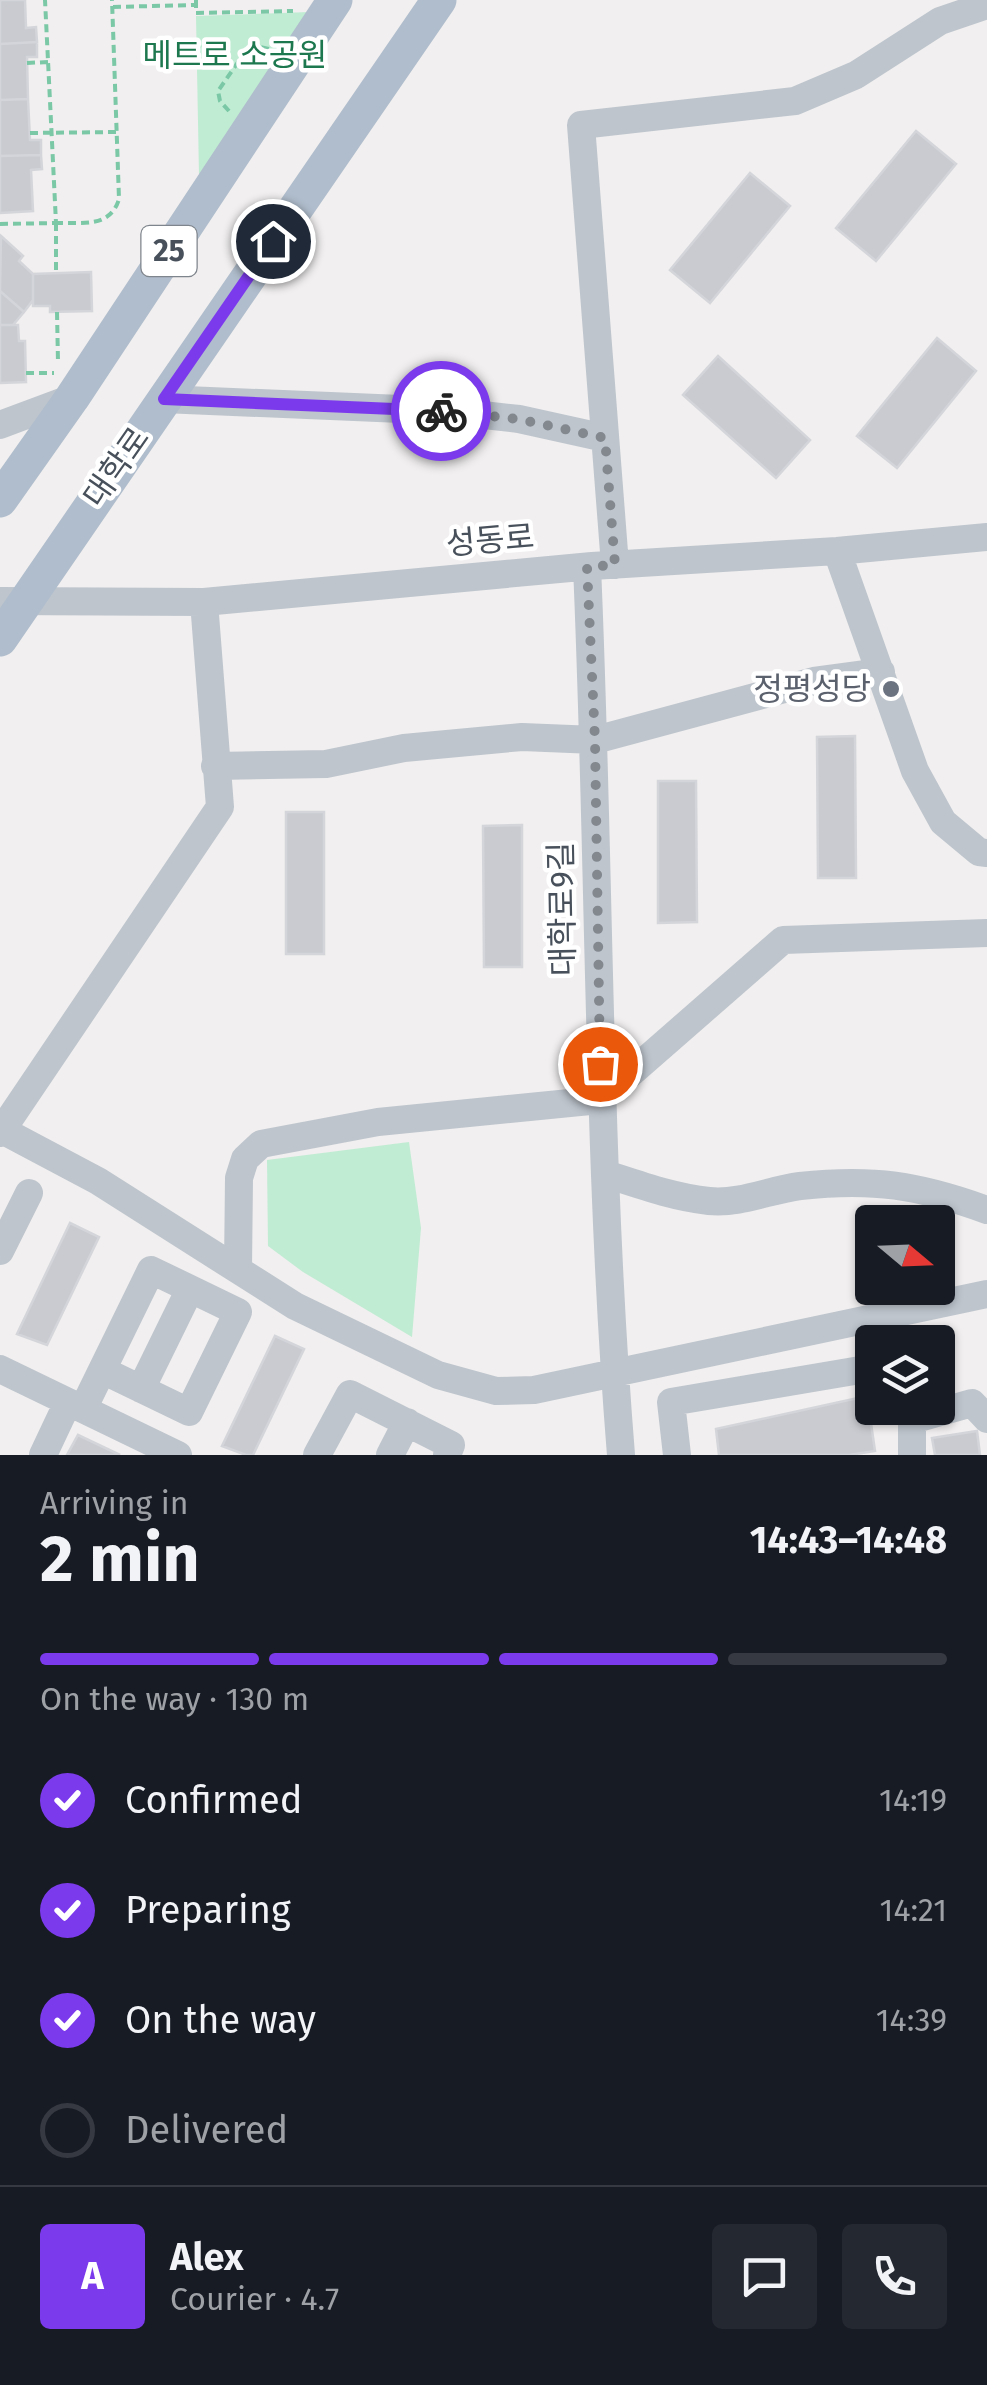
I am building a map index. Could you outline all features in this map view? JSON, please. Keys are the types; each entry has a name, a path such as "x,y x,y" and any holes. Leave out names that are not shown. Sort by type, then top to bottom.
{"main road":[{"name":"25","path":"0,500 72,398 335,0"},
{"name":"대학로","path":"0,639 12,600 164,399 439,0"}],"street":[{"name":"대학로9길","path":"620,1455 600,1100 595,740 605,438 580,125 796,100 856,76 940,21 987,5"},
{"path":"0,426 72,398"},
{"path":"164,399 448,411 518,419 605,438"},
{"name":"성동로","path":"12,600 204,602 601,566 837,552 987,537"},
{"path":"837,552 914,771 943,822 979,852 987,853"},
{"path":"204,602 220,806 0,1131 98,1181 295,1306 448,1378 496,1391 534,1390 614,1371 855,1335"},
{"path":"215,766 326,764 404,748 522,737 595,740 814,681 881,672"},
{"path":"238,1268 239,1178 245,1159 260,1144 378,1122 600,1100 783,940 987,933"},
{"path":"606,1174 666,1194 712,1201 749,1198 796,1186 891,1183 946,1195 987,1210"},
{"path":"0,1250 29,1192"},
{"path":"43,1455 102,1370 151,1270 238,1312 189,1412 102,1370"},
{"path":"146,1439 153,1395 190,1289"},
{"path":"906,1325 987,1294"},
{"path":"0,1369 178,1455"},
{"path":"677,1455 671,1402 855,1371"},
{"path":"317,1455 350,1394 451,1445 447,1455"},
{"path":"955,1406 972,1403 987,1419"},
{"path":"390,1455 406,1422"},
{"path":"911,1425 912,1455"}],"path":[{"path":"45,0 56,273"},
{"path":"0,224 102,221 113,213 120,190 112,0"},
{"path":"112,8 196,3 196,13 294,11"},
{"path":"238,122 220,100 218,91 250,45 274,51"},
{"path":"27,64 48,62"},
{"path":"30,133 118,132"},
{"path":"26,373 58,373 57,312"}],"green space":[{"name":"메트로 소공원","path":"309,12 199,175 196,16"},
{"path":"409,1142 421,1228 412,1337 303,1272 268,1246 267,1160"}],"building":[{"path":"0,0 25,0 26,28 36,27 37,42 0,44"},
{"path":"37,42 37,57 27,57 28,99 0,100 0,44"},
{"path":"28,99 30,140 41,140 41,155 0,156 0,100"},
{"path":"916,131 956,164 876,261 836,228"},
{"path":"41,155 42,169 31,170 33,211 0,213 0,156"},
{"path":"750,173 790,206 710,303 670,270"},
{"path":"1,236 23,256 19,261 33,274 33,300 24,312 0,291"},
{"path":"91,272 92,311 50,312 50,306 33,306 33,274"},
{"path":"0,291 24,312 13,325 0,325"},
{"path":"0,325 18,325 19,341 25,341 26,382 0,383"},
{"path":"937,338 976,371 897,468 857,436"},
{"path":"718,356 810,440 776,478 683,395"},
{"path":"855,736 856,878 818,878 817,737"},
{"path":"658,781 696,781 697,922 658,923"},
{"path":"286,812 324,812 324,954 286,954"},
{"path":"522,825 522,967 484,967 483,826"},
{"path":"70,1223 99,1237 47,1345 17,1334"},
{"path":"275,1336 304,1349 253,1455 246,1455 222,1446"},
{"path":"855,1399 855,1425 871,1425 875,1451 849,1455 719,1455 716,1429"},
{"path":"977,1431 980,1455 935,1455 932,1438"},
{"path":"78,1435 120,1455 67,1455"}],"way so far":[{"path":"441,411 518,419 605,438 615,565 587,567 595,740 600,1064"}],"place":[{"name":"정평성당","path":"891,689"}],"route":[{"path":"273,241 164,399 441,411"}]}
